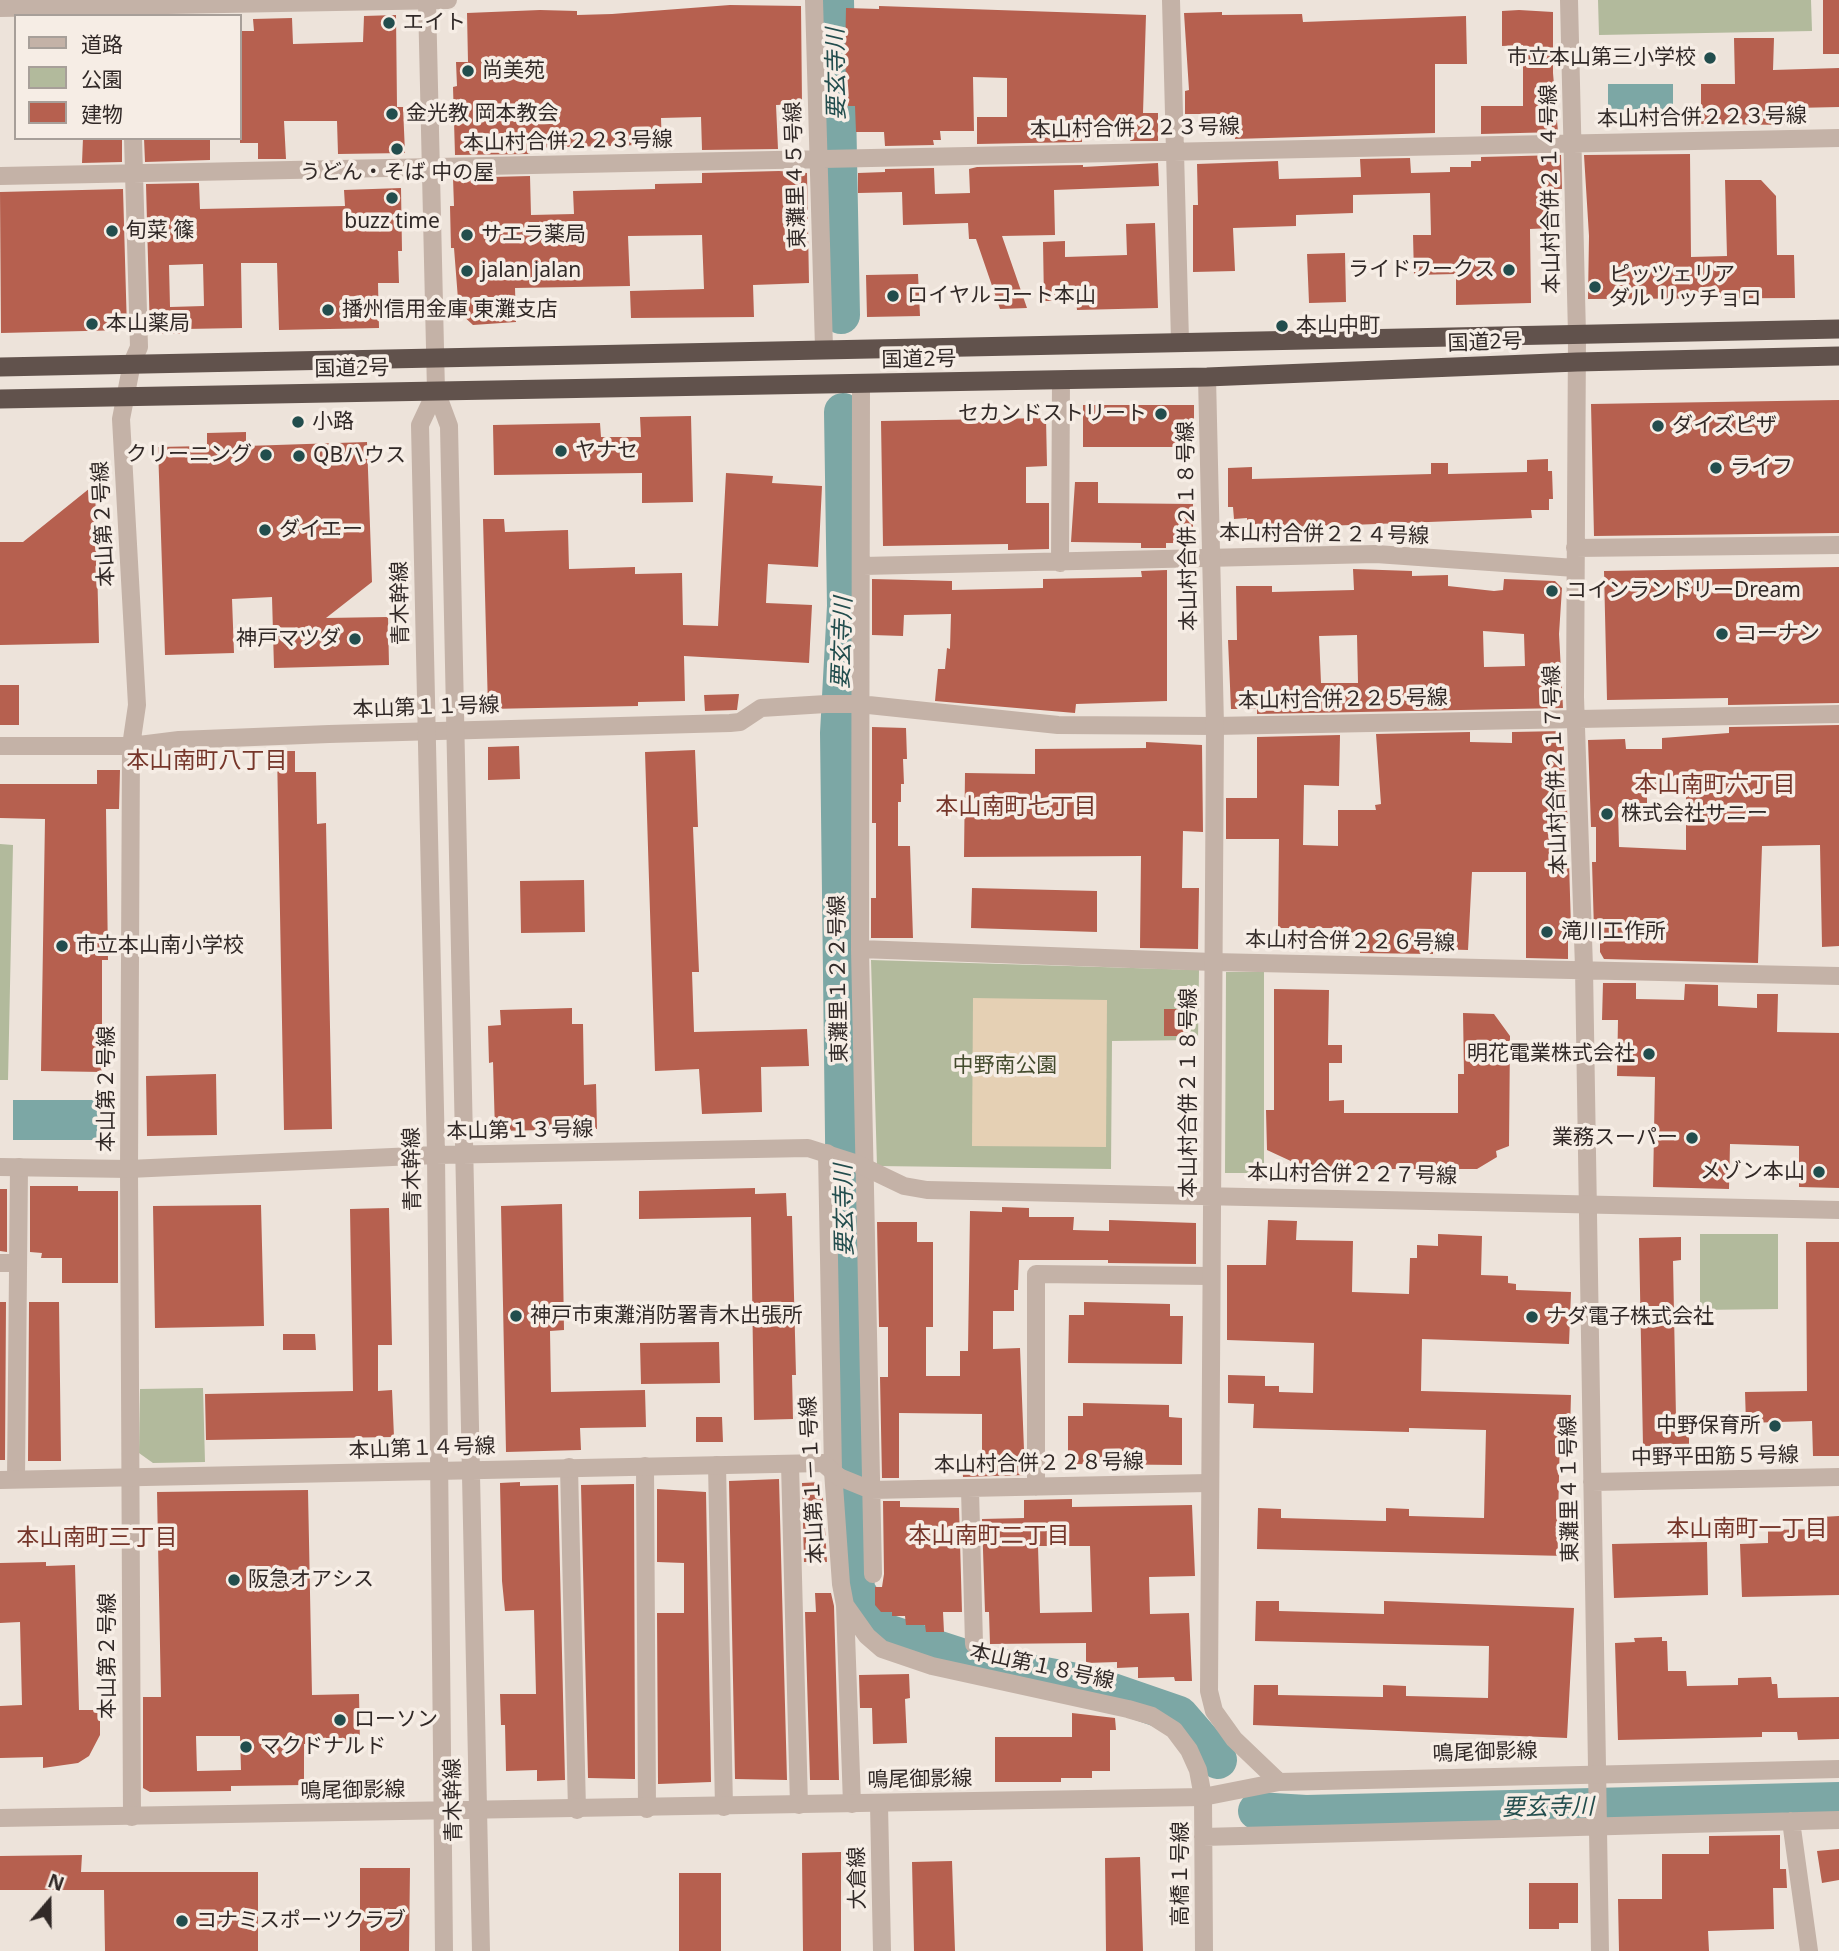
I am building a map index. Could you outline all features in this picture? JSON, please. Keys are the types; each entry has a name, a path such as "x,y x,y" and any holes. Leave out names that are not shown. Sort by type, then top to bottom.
{"highway":[{"name":"国道2号","path":"0,366 1839,329"},
{"name":"国道2号","path":"0,399 1207,377 1577,362 1839,356"}],"street":[{"name":"青木幹線","path":"426,0 436,391 449,426 481,1951"},
{"path":"0,8 448,0"},
{"name":"東灘里４５号線","path":"814,0 824,348"},
{"path":"1171,0 1180,341"},
{"name":"本山村合併２１４号線","path":"1569,0 1577,335"},
{"name":"本山村合併２２３号線","path":"0,176 1839,138"},
{"name":"本山第２号線","path":"132,1817 129,1169 131,746 136,705 121,419 132,363 139,347 133,140"},
{"name":"本山村合併２１７号線","path":"1577,335 1575,568 1586,1204"},
{"name":"本山村合併２１８号線","path":"1207,377 1215,726 1208,1483 1209,1691 1214,1711 1234,1739 1279,1782"},
{"path":"1060,563 1061,380"},
{"name":"東灘里１２２号線","path":"861,383 863,566 854,704 868,1489 873,1574"},
{"name":"青木幹線","path":"436,391 420,425 436,1155 444,1951"},
{"path":"1575,548 1839,545"},
{"name":"本山村合併２２４号線","path":"863,566 1060,563 1212,556 1376,555 1575,568"},
{"name":"本山第１１号線","path":"0,746 131,746 179,740 730,723 740,722 761,708 854,704"},
{"name":"本山村合併２２５号線","path":"854,704 1058,725 1215,726 1839,714"},
{"name":"本山村合併２２６号線","path":"860,949 1213,962 1584,968 1839,976"},
{"name":"本山第１３号線","path":"0,1167 129,1169 464,1154 808,1149 829,1153 863,1167"},
{"name":"本山第１－１号線","path":"829,1153 836,1474 845,1605 852,1804"},
{"path":"8,1479 9,1263 19,1167"},
{"name":"本山村合併２２７号線","path":"863,1167 904,1186 927,1190 1211,1194 1839,1210"},
{"name":"東灘里４１号線","path":"1586,1204 1600,1951"},
{"path":"1036,1487 1036,1274 1210,1276"},
{"name":"本山第１４号線","path":"8,1479 823,1463 836,1474 868,1489"},
{"path":"790,1464 799,1805"},
{"path":"717,1465 724,1807"},
{"path":"645,1466 648,1809"},
{"path":"569,1467 577,1810"},
{"name":"中野平田筋５号線","path":"1592,1482 1839,1477"},
{"name":"本山村合併２２８号線","path":"868,1489 1208,1483"},
{"path":"970,1489 974,1644"},
{"name":"本山第１８号線","path":"845,1605 867,1636 882,1649 932,1666 1152,1716 1174,1730 1189,1750 1198,1770 1203,1797"},
{"name":"鳴尾御影線","path":"0,1818 477,1812 1203,1797 1279,1782 1839,1769"},
{"name":"高橋１号線","path":"1203,1797 1204,1951"},
{"name":"大倉線","path":"879,1804 883,1951"},
{"path":"1203,1837 1599,1823 1839,1820"},
{"path":"1791,1821 1809,1951"}],"green space":[{"path":"1598,0 1811,0 1812,31 1599,35"},
{"path":"0,844 13,845 8,1080 0,1080"},
{"name":"中野南公園","path":"871,960 1199,970 1198,1040 1112,1041 1111,1169 877,1166"},
{"path":"1226,972 1264,972 1264,1173 1225,1173"},
{"path":"1700,1234 1778,1234 1778,1309 1700,1310"},
{"path":"203,1388 205,1462 153,1463 139,1453 140,1389"}],"sand":[{"path":"973,998 1107,1000 1106,1147 972,1146"}],"water":[{"path":"1608,84 1673,84 1673,122 1608,122"},
{"path":"13,1100 98,1100 98,1140 13,1140"}],"building":[{"path":"1823,0 1839,0 1839,54 1823,54"},
{"path":"730,5 801,6 802,104 776,105 778,149 702,150 701,117 661,118 662,149 641,149 641,145 529,148 530,154 455,155 453,87 457,86 456,62 468,62 467,13 540,10 577,11 577,15 612,14"},
{"path":"879,6 1146,15 1143,113 1158,113 1158,141 1130,141 1129,129 1082,130 1082,142 977,144 977,117 1007,117 1007,78 973,77 974,131 940,131 941,140 933,140 934,145 885,146 884,132 856,132 855,106 848,106 846,8 879,9"},
{"path":"1502,11 1553,12 1553,73 1558,132 1481,134 1481,106 1523,106 1523,45 1502,46"},
{"path":"1222,12 1222,15 1302,14 1303,22 1466,16 1467,64 1435,64 1435,133 1235,139 1235,130 1226,130 1226,114 1185,114 1185,91 1189,90 1184,13"},
{"path":"396,15 397,107 403,107 405,153 338,154 337,121 284,121 286,159 258,159 258,143 240,143 242,31 254,31 253,19 292,18 293,44 363,42 364,16"},
{"path":"1734,38 1774,38 1773,70 1839,68 1839,107 1794,108 1795,125 1701,124 1701,84 1735,84"},
{"path":"83,140 122,140 122,162 82,163"},
{"path":"144,140 210,140 210,160 145,162"},
{"path":"1690,154 1691,257 1727,256 1725,180 1761,180 1776,196 1777,255 1794,255 1795,298 1588,299 1589,236 1584,155"},
{"path":"1561,155 1562,189 1550,189 1551,228 1530,229 1531,303 1456,305 1456,274 1414,275 1413,235 1431,235 1430,193 1353,195 1353,213 1296,215 1296,226 1233,228 1235,271 1193,272 1193,205 1198,205 1197,164 1278,161 1279,179 1361,177 1360,159 1410,158 1411,173 1450,172 1450,167 1471,167 1471,161 1481,161 1481,157"},
{"path":"1158,163 1159,186 1054,190 1055,235 1002,236 1027,308 1000,309 976,239 969,239 968,223 903,225 902,192 858,193 858,173 885,172 885,169 934,168 935,194 970,193 969,169 977,167 1083,167"},
{"path":"702,173 807,173 809,283 753,285 754,317 631,318 630,291 704,289 702,235 628,236 630,286 515,288 516,322 473,325 459,312 454,248 451,248 450,206 454,206 453,178 530,176 531,215 574,214 573,191 655,189 655,184 702,183"},
{"path":"199,183 200,209 345,206 344,190 401,188 402,251 398,251 399,283 378,283 379,328 279,330 277,263 241,263 242,328 184,329 184,334 150,334 146,184","holes":["203,264 204,306 170,307 169,265"]},
{"path":"123,189 127,330 1,333 0,192"},
{"path":"1155,223 1158,308 1077,310 1076,301 1044,301 1043,242 1065,241 1065,257 1127,255 1126,224"},
{"path":"1345,253 1346,302 1309,303 1307,254"},
{"name":"ロイヤルコート本山","path":"918,274 920,316 867,317 866,275"},
{"name":"ライフ","path":"1839,400 1839,533 1594,536 1591,404"},
{"path":"1083,405 1194,405 1194,447 1083,447"},
{"path":"691,416 693,502 642,503 642,473 494,475 493,425 600,423 601,437 641,437 640,417"},
{"path":"1046,418 1047,466 1026,467 1026,503 1049,503 1049,549 1008,550 1008,544 883,546 881,421"},
{"name":"ダイエー","path":"246,432 246,446 367,442 372,582 326,618 388,617 389,665 274,668 272,597 232,599 234,653 165,655 158,447 207,446 207,433"},
{"path":"1548,459 1548,471 1552,471 1553,499 1549,499 1549,510 1531,510 1532,518 1247,529 1247,518 1234,519 1233,507 1228,507 1228,468 1252,467 1252,479 1431,474 1431,463 1448,463 1448,474 1527,472 1527,460"},
{"path":"726,473 773,476 772,483 822,486 818,567 768,564 766,603 812,605 809,663 684,656 685,701 638,702 638,706 488,709 483,519 504,519 505,532 568,530 569,569 635,567 635,574 682,573 683,625 718,626"},
{"path":"1075,482 1098,482 1098,503 1193,504 1193,543 1166,543 1166,548 1141,548 1141,543 1071,542"},
{"path":"95,484 99,643 0,645 0,542 23,542"},
{"name":"コーナン","path":"1839,567 1839,703 1728,705 1728,698 1607,700 1604,571"},
{"path":"1353,569 1412,571 1412,576 1448,575 1448,586 1494,591 1503,590 1504,579 1555,581 1562,588 1559,634 1563,708 1257,714 1257,709 1231,709 1228,640 1237,640 1236,586 1272,586 1272,592 1354,590","holes":["1483,631 1524,634 1525,666 1484,667","1357,635 1358,683 1321,683 1319,636"]},
{"path":"1167,570 1167,701 1076,704 1075,713 935,701 938,669 945,669 947,648 950,649 951,614 904,615 903,636 872,635 872,579 952,581 952,590 1043,588 1043,579 1142,577 1141,571"},
{"path":"0,685 19,685 19,725 0,725"},
{"path":"739,694 737,710 705,711 704,695"},
{"path":"1839,725 1839,946 1822,947 1820,845 1762,846 1758,963 1604,959 1600,952 1600,931 1594,930 1592,862 1596,862 1596,827 1591,827 1588,740 1625,739 1626,749 1662,749 1662,738 1729,733 1729,727","holes":["1686,790 1686,850 1619,847 1618,807 1647,807 1647,791"]},
{"path":"872,727 906,728 907,759 903,759 904,784 901,784 901,802 898,802 898,846 910,846 913,938 871,938 871,898 876,898 876,823 872,823"},
{"path":"1563,731 1568,827 1562,827 1562,862 1569,862 1571,928 1568,928 1568,959 1526,958 1526,872 1472,872 1468,950 1433,949 1433,954 1360,953 1360,938 1336,938 1337,928 1278,928 1279,839 1226,839 1226,798 1257,798 1257,737 1340,735 1339,786 1304,785 1303,845 1338,846 1338,810 1376,810 1375,805 1381,804 1376,734 1470,732 1470,742 1512,743 1512,732"},
{"path":"1146,742 1202,745 1203,832 1183,831 1182,888 1199,888 1198,949 1140,948 1141,856 964,857 965,773 1035,774 1035,749 1146,748"},
{"path":"519,746 520,779 488,780 488,747"},
{"path":"695,750 698,827 693,827 699,972 692,972 694,1032 807,1029 809,1066 761,1067 762,1112 702,1114 699,1069 655,1071 645,752"},
{"path":"277,751 295,751 295,772 316,772 317,824 326,823 332,1129 284,1130"},
{"path":"97,770 120,770 119,809 106,809 108,960 102,960 102,1072 41,1071 45,819 0,818 0,784 97,784"},
{"path":"584,880 585,932 521,933 520,881"},
{"path":"972,888 1097,891 1097,932 971,928"},
{"path":"1603,983 1636,983 1636,999 1684,1000 1685,984 1718,985 1718,1006 1757,1008 1757,994 1778,994 1777,1032 1839,1033 1839,1188 1799,1187 1799,1146 1730,1144 1729,1189 1653,1187 1655,1077 1617,1076 1618,1020 1602,1020"},
{"path":"1274,989 1329,990 1328,1045 1342,1045 1342,1063 1329,1063 1329,1101 1344,1100 1344,1113 1458,1113 1458,1074 1464,1074 1463,1013 1494,1014 1510,1036 1509,1146 1496,1151 1497,1157 1477,1169 1308,1169 1267,1150 1266,1110 1274,1110"},
{"path":"572,1008 572,1024 583,1024 584,1085 596,1084 597,1129 495,1131 493,1062 489,1063 488,1026 501,1025 500,1010"},
{"path":"1164,1009 1186,1009 1186,1036 1164,1036"},
{"path":"216,1074 217,1135 147,1136 146,1076"},
{"path":"30,1186 78,1186 78,1191 118,1191 118,1283 62,1283 62,1258 41,1258 42,1253 30,1252"},
{"path":"755,1188 755,1194 786,1193 787,1216 792,1216 796,1375 792,1375 793,1419 754,1420 751,1217 639,1219 639,1191"},
{"path":"0,1189 7,1189 7,1252 0,1251"},
{"path":"562,1204 564,1330 550,1331 551,1392 645,1390 646,1427 580,1428 581,1450 506,1452 501,1206"},
{"path":"261,1205 264,1326 155,1328 153,1206"},
{"path":"1002,1207 1029,1208 1029,1217 1074,1217 1073,1230 1109,1231 1109,1220 1196,1223 1196,1264 1019,1260 1014,1311 993,1311 993,1349 1020,1348 1025,1475 963,1477 962,1460 982,1460 982,1414 899,1413 899,1478 882,1478 880,1377 888,1377 888,1327 879,1327 877,1222 917,1222 917,1242 933,1242 933,1327 926,1327 926,1376 960,1376 960,1351 968,1351 970,1211 1002,1212"},
{"path":"389,1208 392,1345 378,1345 378,1391 392,1390 394,1437 206,1440 205,1394 353,1391 350,1209"},
{"path":"1268,1220 1297,1221 1296,1240 1353,1241 1352,1292 1409,1294 1410,1258 1417,1258 1417,1245 1438,1246 1438,1234 1482,1236 1481,1275 1508,1276 1508,1283 1516,1284 1516,1290 1571,1292 1569,1344 1422,1339 1421,1391 1571,1395 1570,1432 1560,1432 1558,1521 1567,1521 1566,1556 1257,1549 1258,1508 1281,1509 1281,1518 1386,1521 1386,1508 1409,1509 1409,1516 1484,1518 1486,1430 1409,1428 1409,1432 1253,1428 1254,1404 1228,1403 1228,1375 1265,1376 1265,1386 1279,1386 1279,1392 1313,1393 1314,1343 1227,1340 1227,1265 1266,1265"},
{"path":"1681,1237 1681,1260 1673,1261 1676,1418 1689,1418 1689,1445 1643,1446 1639,1238"},
{"path":"1806,1242 1839,1242 1839,1456 1813,1456 1812,1421 1746,1423 1745,1392 1807,1391"},
{"path":"0,1302 6,1302 5,1460 0,1460"},
{"path":"29,1302 59,1302 61,1461 28,1461"},
{"path":"1084,1302 1170,1304 1170,1316 1183,1316 1182,1364 1068,1363 1069,1315 1084,1315"},
{"path":"283,1334 315,1334 316,1350 283,1350"},
{"path":"719,1342 720,1383 641,1384 640,1343"},
{"path":"1083,1403 1169,1405 1169,1417 1182,1418 1182,1465 1068,1464 1068,1416 1083,1416"},
{"path":"696,1417 722,1417 723,1442 696,1442"},
{"path":"779,1479 787,1780 735,1779 729,1481"},
{"path":"520,1482 520,1486 558,1485 565,1780 537,1781 537,1770 506,1771 505,1725 501,1725 500,1694 536,1694 534,1610 505,1611 502,1581 500,1483"},
{"path":"822,1482 827,1562 804,1562 802,1483"},
{"path":"634,1484 635,1779 588,1778 581,1485"},
{"path":"657,1489 706,1492 711,1782 658,1784 657,1613 684,1613 684,1563 657,1562"},
{"path":"308,1490 312,1695 359,1694 360,1743 304,1744 304,1785 231,1786 231,1791 150,1792 143,1788 143,1697 161,1697 157,1492","holes":["196,1736 240,1736 241,1770 197,1771"]},
{"path":"1072,1499 1072,1507 1192,1505 1195,1576 1149,1577 1150,1614 1189,1613 1192,1681 1175,1681 1174,1677 1138,1678 1138,1667 1117,1668 1117,1662 1086,1663 1086,1643 990,1644 989,1612 985,1612 982,1519 1024,1518 1024,1500","holes":["1038,1546 1090,1546 1092,1612 1040,1613"]},
{"path":"883,1501 900,1501 900,1507 959,1508 962,1612 943,1612 944,1632 926,1632 925,1625 906,1625 905,1616 892,1616 892,1612 881,1612 875,1605 875,1587 882,1587 884,1574"},
{"path":"1839,1516 1839,1595 1742,1597 1740,1544 1768,1543 1768,1530 1821,1529 1821,1517"},
{"path":"1707,1542 1708,1595 1614,1598 1612,1544"},
{"path":"46,1562 46,1566 75,1565 79,1710 100,1710 100,1735 89,1756 78,1763 43,1768 43,1757 0,1758 0,1706 22,1705 20,1622 0,1623 0,1563"},
{"path":"815,1593 831,1593 834,1606 839,1780 810,1780 805,1612 816,1612"},
{"path":"1256,1601 1279,1601 1279,1611 1384,1614 1384,1601 1574,1608 1567,1738 1253,1725 1254,1685 1278,1685 1278,1695 1383,1697 1383,1685 1406,1686 1406,1696 1488,1698 1489,1646 1255,1641"},
{"path":"1662,1637 1662,1641 1667,1641 1668,1671 1686,1671 1687,1686 1738,1685 1738,1678 1771,1677 1772,1684 1777,1684 1778,1698 1839,1697 1839,1739 1798,1740 1797,1732 1762,1732 1762,1737 1618,1740 1615,1643 1635,1642 1634,1638"},
{"path":"909,1674 910,1698 905,1699 907,1743 873,1744 872,1708 860,1708 859,1675"},
{"path":"1072,1713 1115,1718 1116,1730 1110,1730 1110,1771 1092,1771 1092,1778 1061,1778 1061,1782 995,1782 995,1737 1072,1737"},
{"path":"1780,1835 1780,1869 1786,1869 1787,1888 1773,1888 1774,1929 1708,1931 1709,1951 1619,1951 1618,1899 1662,1899 1662,1854 1709,1854 1709,1836"},
{"path":"1839,1849 1839,1880 1822,1883 1817,1851"},
{"path":"841,1852 841,1951 803,1951 802,1853"},
{"path":"82,1855 81,1872 258,1872 258,1951 105,1951 104,1890 0,1890 0,1856"},
{"path":"1140,1857 1143,1951 1106,1951 1105,1858"},
{"path":"952,1861 955,1951 914,1951 912,1862"},
{"path":"360,1868 410,1868 409,1951 360,1951"},
{"path":"679,1873 721,1873 721,1951 679,1951"},
{"path":"1529,1883 1578,1883 1578,1923 1559,1923 1559,1929 1529,1929"}],"waterway":[{"name":"要玄寺川","path":"835,0 841,315"},
{"name":"要玄寺川","path":"843,412 846,606 839,733 848,1457 856,1590 881,1631 986,1665 1092,1685 1179,1715 1218,1760"},
{"name":"要玄寺川","path":"1257,1811 1306,1814 1839,1801"}],"place":[{"name":"エイト","path":"389,23"},
{"name":"市立本山第三小学校","path":"1710,58"},
{"name":"尚美苑","path":"468,71"},
{"name":"金光教 岡本教会","path":"392,114"},
{"name":"うどん・そば 中の屋","path":"397,149"},
{"name":"buzz time","path":"392,198"},
{"name":"旬菜 篠","path":"112,231"},
{"name":"サエラ薬局","path":"467,235"},
{"name":"ライドワークス","path":"1509,270"},
{"name":"jalan jalan","path":"467,271"},
{"name":"ピッツェリア ダル リッチョロ","path":"1595,287"},
{"name":"ロイヤルコート本山","path":"893,296"},
{"name":"播州信用金庫 東灘支店","path":"328,310"},
{"name":"本山薬局","path":"92,324"},
{"name":"本山中町","path":"1282,326"},
{"name":"セカンドストリート","path":"1161,414"},
{"name":"小路","path":"298,422"},
{"name":"ダイズピザ","path":"1658,426"},
{"name":"ヤナセ","path":"561,451"},
{"name":"クリーニング","path":"266,455"},
{"name":"QBハウス","path":"299,456"},
{"name":"ライフ","path":"1716,468"},
{"name":"ダイエー","path":"265,530"},
{"name":"コインランドリーDream","path":"1552,591"},
{"name":"コーナン","path":"1722,634"},
{"name":"神戸マツダ","path":"355,639"},
{"name":"株式会社サニー","path":"1607,814"},
{"name":"滝川工作所","path":"1547,932"},
{"name":"市立本山南小学校","path":"62,946"},
{"name":"明花電業株式会社","path":"1649,1054"},
{"name":"業務スーパー","path":"1692,1138"},
{"name":"メゾン本山","path":"1819,1172"},
{"name":"神戸市東灘消防署青木出張所","path":"516,1316"},
{"name":"ナダ電子株式会社","path":"1532,1317"},
{"name":"中野保育所","path":"1775,1426"},
{"name":"阪急オアシス","path":"234,1580"},
{"name":"ローソン","path":"340,1720"},
{"name":"マクドナルド","path":"246,1747"},
{"name":"コナミスポーツクラブ","path":"182,1921"}],"district":[{"name":"本山南町八丁目","path":"207,761"},
{"name":"本山南町六丁目","path":"1715,785"},
{"name":"本山南町七丁目","path":"1016,807"},
{"name":"本山南町一丁目","path":"1747,1529"},
{"name":"本山南町二丁目","path":"989,1536"},
{"name":"本山南町三丁目","path":"97,1538"}]}
